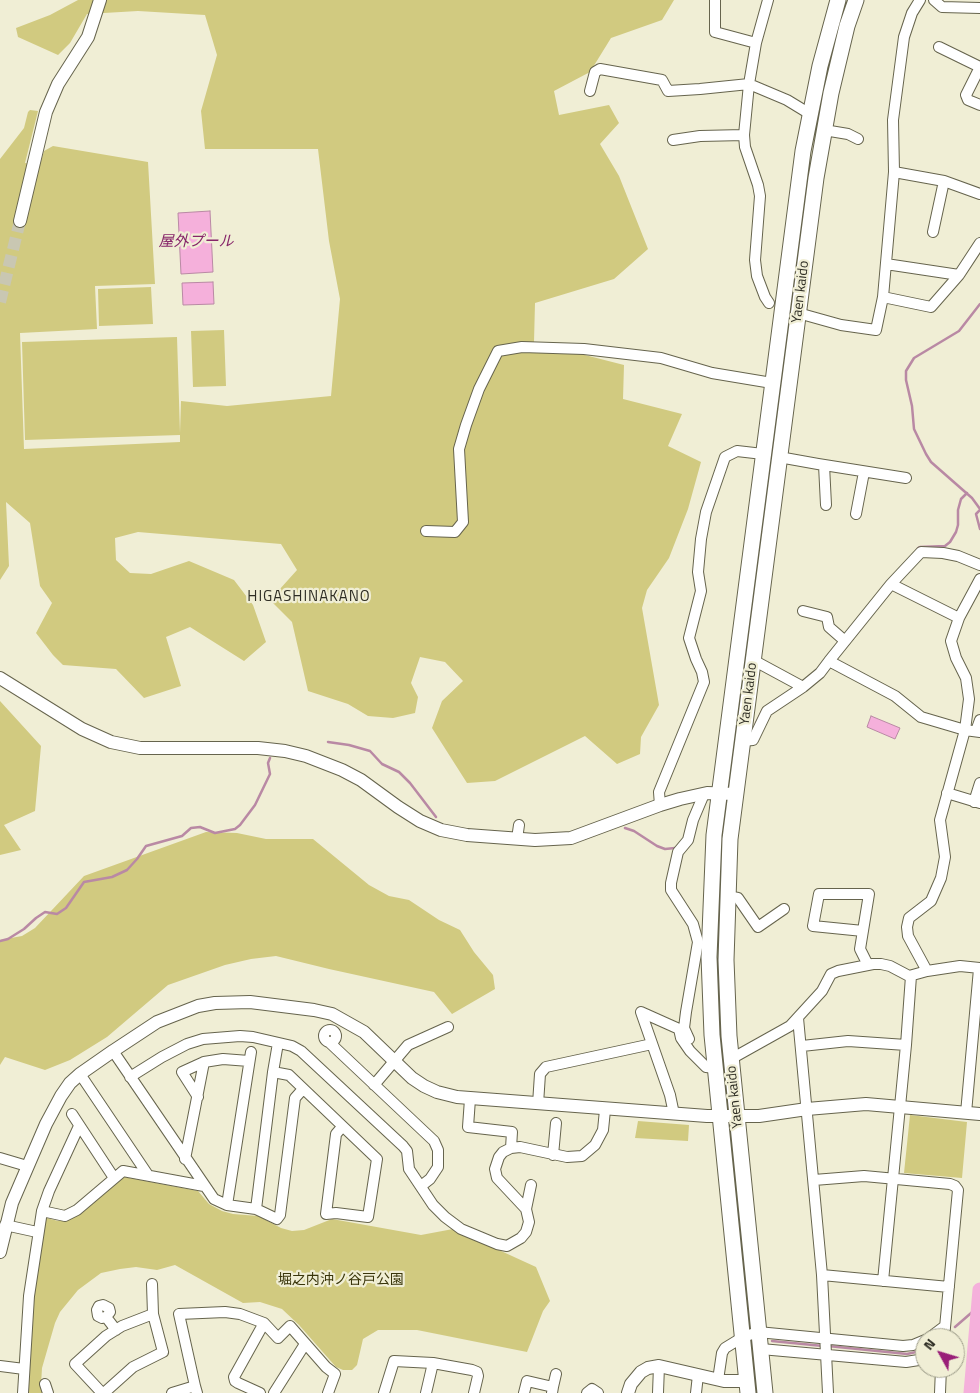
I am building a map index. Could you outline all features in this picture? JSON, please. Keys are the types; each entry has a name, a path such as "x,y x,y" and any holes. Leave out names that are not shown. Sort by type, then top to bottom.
{"main road":[{"name":"Yaen kaido","path":"748,1387 712,1026 703,957 714,845 711,793 763,454 772,383 776,305 810,114 820,66 838,0"},
{"name":"Yaen kaido","path":"765,1393 731,1059 726,960 730,839 816,178 825,124 843,43 856,0"},
{"path":"810,114 825,124"},
{"path":"776,305 798,313"},
{"path":"763,454 780,456"},
{"path":"759,484 766,475 773,474 776,480"}],"street":[{"path":"20,221 46,112 58,84 88,38 100,0"},
{"path":"715,0 715,32 756,44"},
{"path":"768,0 756,44 749,84 744,135 760,196 755,260 757,276 765,298 776,305"},
{"path":"798,313 841,325 876,330 883,297 894,172 893,120 904,37 912,12 920,0"},
{"path":"934,0 942,7 980,8"},
{"path":"939,46 980,67 966,95 968,100 980,105"},
{"path":"590,91 595,72 600,69 662,80 668,91 700,90 749,84 787,100 810,114"},
{"path":"825,124 858,139"},
{"path":"674,140 700,136 744,135"},
{"path":"894,172 944,181 980,194"},
{"path":"933,232 944,181"},
{"path":"883,297 931,308 959,275 980,242"},
{"path":"886,264 959,275"},
{"path":"426,531 455,532 463,522 459,450 479,389 498,351 522,347 584,349 661,358 712,373 772,383"},
{"path":"660,805 659,792 704,682 690,638 701,591 698,572 706,512 725,457 737,452 763,454"},
{"path":"780,456 906,478"},
{"path":"824,465 826,505"},
{"path":"856,514 864,472"},
{"path":"742,741 753,740 766,711 803,687 820,673 891,584 918,554 924,550 958,556 980,565"},
{"path":"974,731 968,686 951,641 959,618 980,579"},
{"path":"891,584 959,618"},
{"path":"803,611 827,617 829,628 845,642"},
{"path":"753,660 803,687"},
{"path":"830,661 894,696 921,717 974,731"},
{"path":"0,678 96,737 140,748 258,748 289,752 322,761 342,770 361,780 408,814 431,826 467,835 553,840 571,838 660,805 711,793 735,794"},
{"path":"927,971 908,936 907,927 909,918 930,901 940,878 944,857 940,820 947,794 980,720"},
{"path":"947,794 977,802 980,783"},
{"path":"689,1039 684,1028 685,1020 703,957 694,924 671,890 670,883 678,852 688,840 693,820 711,793"},
{"path":"517,838 519,824"},
{"path":"863,932 813,926 819,894 869,894 863,932 860,949 868,965"},
{"path":"727,896 738,898 758,927 784,909"},
{"path":"0,1252 12,1202 58,1101 70,1083 145,1029 172,1015 198,1006 250,1002 332,1014 364,1032 412,1078 446,1096 605,1110 720,1116 759,1116 806,1109 866,1104 973,1113 980,968 960,966 927,971 911,976 906,976 890,966 881,964 838,971 831,974 822,991 790,1026 731,1059"},
{"path":"883,1281 911,976"},
{"path":"674,1114 670,1095 641,1012 679,1029 681,1038 690,1051 706,1067 715,1068"},
{"path":"798,1018 822,1275 828,1393"},
{"path":"374,1085 408,1045 448,1027"},
{"path":"130,1077 178,1048 203,1039 240,1036 292,1046 301,1051 403,1146 407,1151 409,1169 433,1205 445,1218 460,1229 497,1244 507,1246 521,1238 526,1232 529,1222 526,1209 531,1185"},
{"path":"802,1046 848,1041 906,1045"},
{"path":"329,1042 434,1141 438,1150 438,1167 430,1179 420,1186"},
{"path":"256,1209 278,1043"},
{"path":"538,1104 540,1074 546,1067 652,1044"},
{"path":"113,1051 214,1199 227,1205 256,1209 277,1219 280,1215 295,1098 303,1090"},
{"path":"198,1097 182,1072 204,1062 223,1058 250,1057 227,1205"},
{"path":"186,1159 204,1062"},
{"path":"273,1072 289,1075 377,1159 368,1217 336,1213 326,1214 336,1134 342,1127"},
{"path":"80,1074 148,1175"},
{"path":"470,1099 468,1127 512,1132 511,1148"},
{"path":"526,1209 497,1178 496,1163 503,1152 511,1148 520,1147 567,1157 582,1156 595,1145 603,1130 605,1110"},
{"path":"72,1114 114,1178"},
{"path":"554,1155 556,1123"},
{"path":"23,1393 29,1296 42,1211 49,1191 79,1126"},
{"path":"0,1158 28,1166"},
{"path":"42,1211 65,1216 77,1210 123,1171 204,1186"},
{"path":"814,1180 864,1176 955,1186 958,1190 949,1287 944,1326 942,1328"},
{"path":"5,1225 38,1232"},
{"path":"822,1275 949,1287"},
{"path":"152,1284 153,1314 163,1352 133,1367 103,1393 74,1364 98,1342 116,1330 153,1314"},
{"path":"172,1393 196,1390 179,1314 225,1312 240,1314 264,1323 278,1338 290,1326 326,1367 335,1374 328,1393"},
{"path":"106,1317 116,1330"},
{"path":"260,1393 238,1384 234,1377 264,1323"},
{"path":"718,1380 722,1353 725,1348 743,1337 758,1332 903,1346 915,1344"},
{"path":"274,1393 305,1344"},
{"path":"761,1349 906,1362 915,1361"},
{"path":"384,1393 394,1361 433,1363 477,1372 478,1376 474,1393"},
{"path":"426,1393 433,1363"},
{"path":"0,1366 24,1369"},
{"path":"628,1393 631,1384 641,1372 648,1368 660,1366 734,1382 748,1387"},
{"path":"658,1393 660,1366"},
{"path":"524,1393 527,1381 553,1390 556,1374"},
{"path":"696,1393 698,1375"},
{"path":"940,1393 941,1378"},
{"path":"587,1393 592,1389 598,1393"}],"green space":[{"path":"78,0 674,0 662,20 611,38 590,72 554,91 559,115 609,105 619,123 600,144 619,176 648,249 614,279 535,303 534,342 624,365 623,399 682,414 668,446 701,462 688,509 669,558 647,590 642,608 659,705 641,737 640,754 617,764 585,736 495,781 467,783 432,728 442,701 463,681 445,662 420,657 411,683 418,697 415,713 393,718 368,716 348,704 308,691 292,622 270,600 297,570 281,544 138,532 115,538 116,560 130,573 151,574 189,561 234,580 253,605 266,642 244,661 190,627 166,637 181,686 144,698 116,669 63,665 36,633 52,603 40,586 30,523 6,502 9,566 0,580 0,159 24,128 28,112 30,110 38,111 25,163 40,165 44,151 53,146 148,162 155,284 95,286 97,329 20,333 24,449 180,442 180,435 25,440 22,342 177,337 180,433 181,401 227,406 331,396 340,299 329,241 318,149 205,149 201,111 217,55 205,15 138,11 87,14 70,43 58,55 18,37 16,28 50,15"},
{"path":"151,287 153,324 99,326 98,289"},
{"path":"224,330 226,386 193,387 191,331"},
{"path":"0,701 41,746 35,811 4,825 21,850 0,855"},
{"path":"206,832 237,833 266,839 313,839 369,885 389,896 409,900 439,920 460,930 474,952 493,975 495,989 452,1014 434,992 276,956 251,959 225,965 168,985 107,1037 70,1060 45,1070 5,1057 0,1065 0,940 22,936 35,928 84,876"},
{"path":"910,1115 967,1122 962,1178 904,1173"},
{"path":"638,1121 689,1125 688,1141 635,1138"},
{"name":"堀之内沖ノ谷戸公園","path":"124,1177 198,1191 209,1204 222,1211 258,1216 281,1228 292,1231 304,1230 332,1219 421,1235 453,1229 536,1267 550,1301 543,1311 527,1352 417,1330 378,1330 363,1339 357,1365 352,1370 343,1370 336,1367 299,1325 282,1309 260,1302 243,1303 175,1265 157,1270 136,1267 120,1269 101,1273 78,1290 60,1312 42,1368 41,1385 43,1393 28,1393 33,1296 44,1220 47,1218 65,1221 81,1214"}],"water":[{"name":"屋外プール","path":"210,211 213,272 181,274 178,213"},
{"name":"屋外プール","path":"213,282 214,304 183,305 182,283"},
{"path":"871,716 900,728 895,739 867,727"}],"waterway":[{"path":"980,304 959,331 914,358 906,371 914,429 926,454 931,462 972,498 980,509"},
{"path":"918,548 945,546 950,542 958,525 958,510 961,499 967,493"},
{"path":"980,510 976,514 980,529"},
{"path":"756,723 763,709"},
{"path":"328,742 370,751 382,764 399,772 410,783 436,817"},
{"path":"0,941 8,939 24,929 45,912 57,914 66,908 84,882 112,877 127,870 146,846 182,836 191,828 200,827 215,833 235,829 255,805 270,774 268,763 270,758"},
{"path":"625,828 634,831 657,846 665,849 675,848"},
{"path":"971,1393 980,1290"},
{"path":"955,1327 978,1307"},
{"path":"772,1341 823,1346"},
{"path":"828,1346 907,1354 915,1352"}],"tunnel":[{"path":"0,302 20,221"}],"district":[{"name":"HIGASHINAKANO","path":"309,597"}]}
